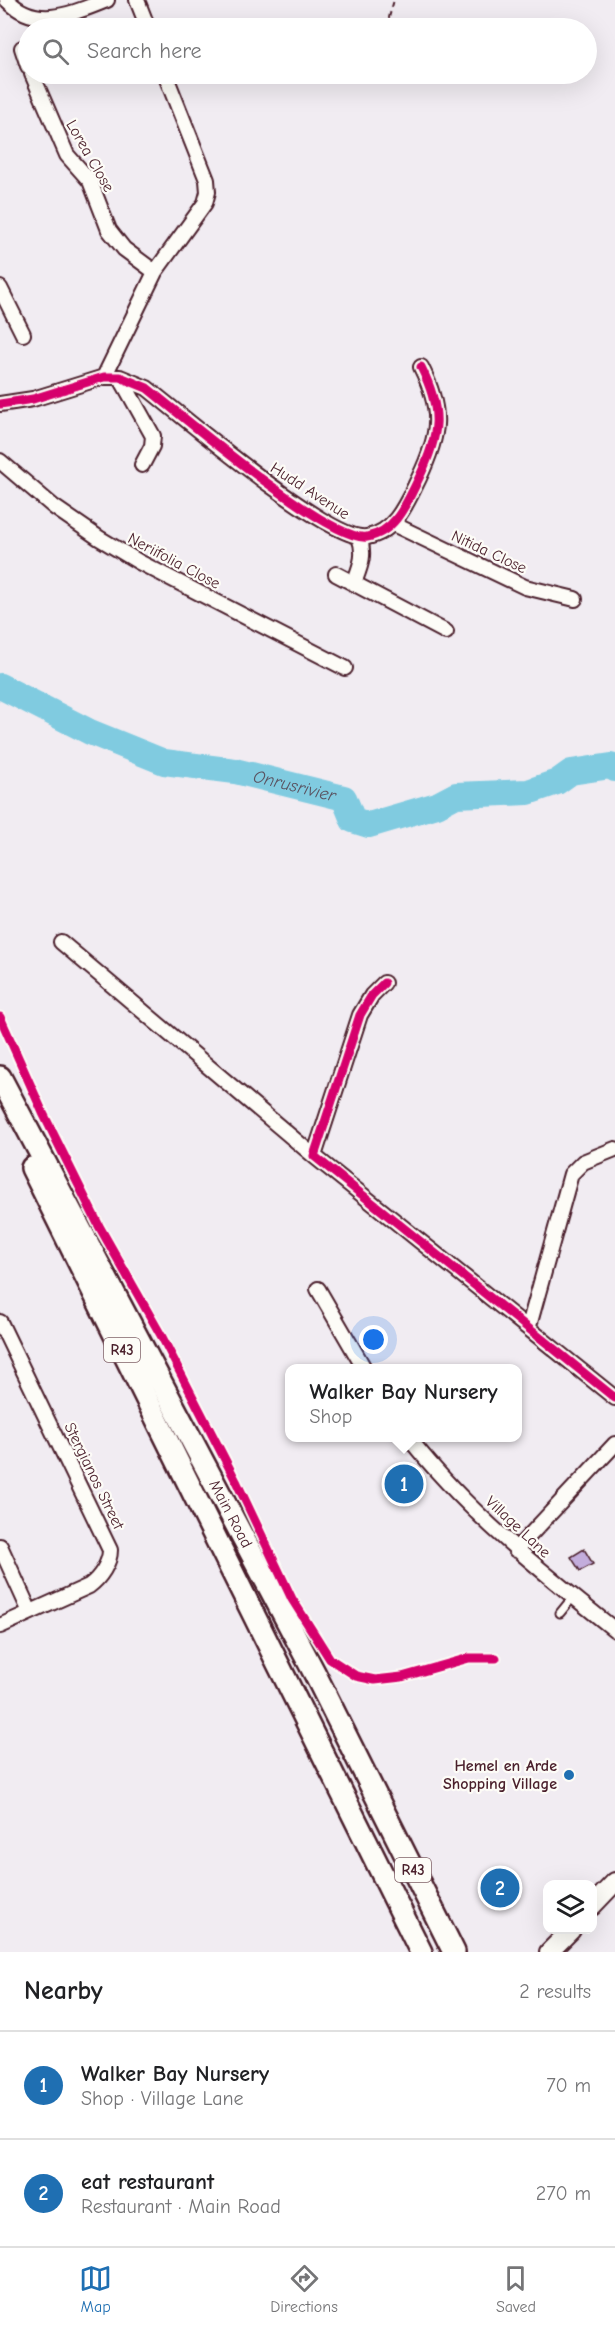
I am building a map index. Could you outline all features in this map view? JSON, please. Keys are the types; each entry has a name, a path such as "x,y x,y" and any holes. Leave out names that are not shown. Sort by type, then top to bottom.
{"main road":[{"name":"Main Road","path":"0,1077 315,1674 454,1952"},
{"name":"Main Road","path":"0,1104 421,1952"},
{"path":"597,1901 615,1882"},
{"path":"549,1952 566,1934"}],"street":[{"path":"7,0 14,8 24,13 48,17 61,17 107,0"},
{"path":"137,0 144,18"},
{"name":"Lorea Close","path":"36,84 67,155 90,181 109,230 124,249 155,272"},
{"path":"104,377 155,272 205,203 208,192 207,180 169,84"},
{"path":"0,288 23,334"},
{"path":"393,524 423,470 436,429 437,412 433,390 421,367"},
{"name":"Hudd Avenue","path":"0,404 33,399 104,377 133,380 147,388 261,478 335,528 359,537 375,535 393,524"},
{"path":"120,377 153,436 152,446 142,465"},
{"name":"Neriifolia Close","path":"0,461 54,507 139,562 345,668"},
{"name":"Nitida Close","path":"393,524 525,587 575,599"},
{"path":"354,583 363,557 359,537"},
{"path":"336,574 446,632"},
{"path":"61,942 314,1156 529,1326 615,1398"},
{"path":"314,1156 360,1015 372,995 384,983"},
{"path":"529,1326 571,1174 583,1162 615,1149"},
{"path":"318,1289 362,1364"},
{"name":"Stergianos Street","path":"0,1322 110,1550 109,1561 93,1583 0,1626"},
{"name":"Village Lane","path":"414,1442 485,1521 516,1550 615,1630"},
{"path":"516,1550 615,1444"},
{"path":"0,1546 30,1612"}],"lane":[{"path":"560,1613 573,1597"}],"path":[{"path":"389,18 394,0"}],"building":[{"path":"584,1549 593,1564 580,1571 571,1557"}],"waterway":[{"name":"Onrusrivier","path":"0,686 90,732 164,762 235,771 344,798 353,820 369,825 437,805 456,795 528,792 557,782 571,772 611,766 615,769"}],"cycle path":[{"path":"0,404 33,399 104,377 120,377 147,388 222,449 291,500 322,520 349,533 367,537 386,529 399,515 410,497 431,448 435,435 436,410 421,367"},
{"path":"384,983 372,995 360,1015 314,1156 615,1398"},
{"path":"0,1017 43,1113 99,1226 162,1337 236,1481 292,1599 330,1659 356,1676 375,1680 402,1677 469,1658 496,1658"}],"place":[{"name":"Walker Bay Nursery","path":"404,1484"},
{"name":"Hemel en Arde Shopping Village","path":"569,1775"},
{"name":"eat restaurant","path":"500,1888"}]}
